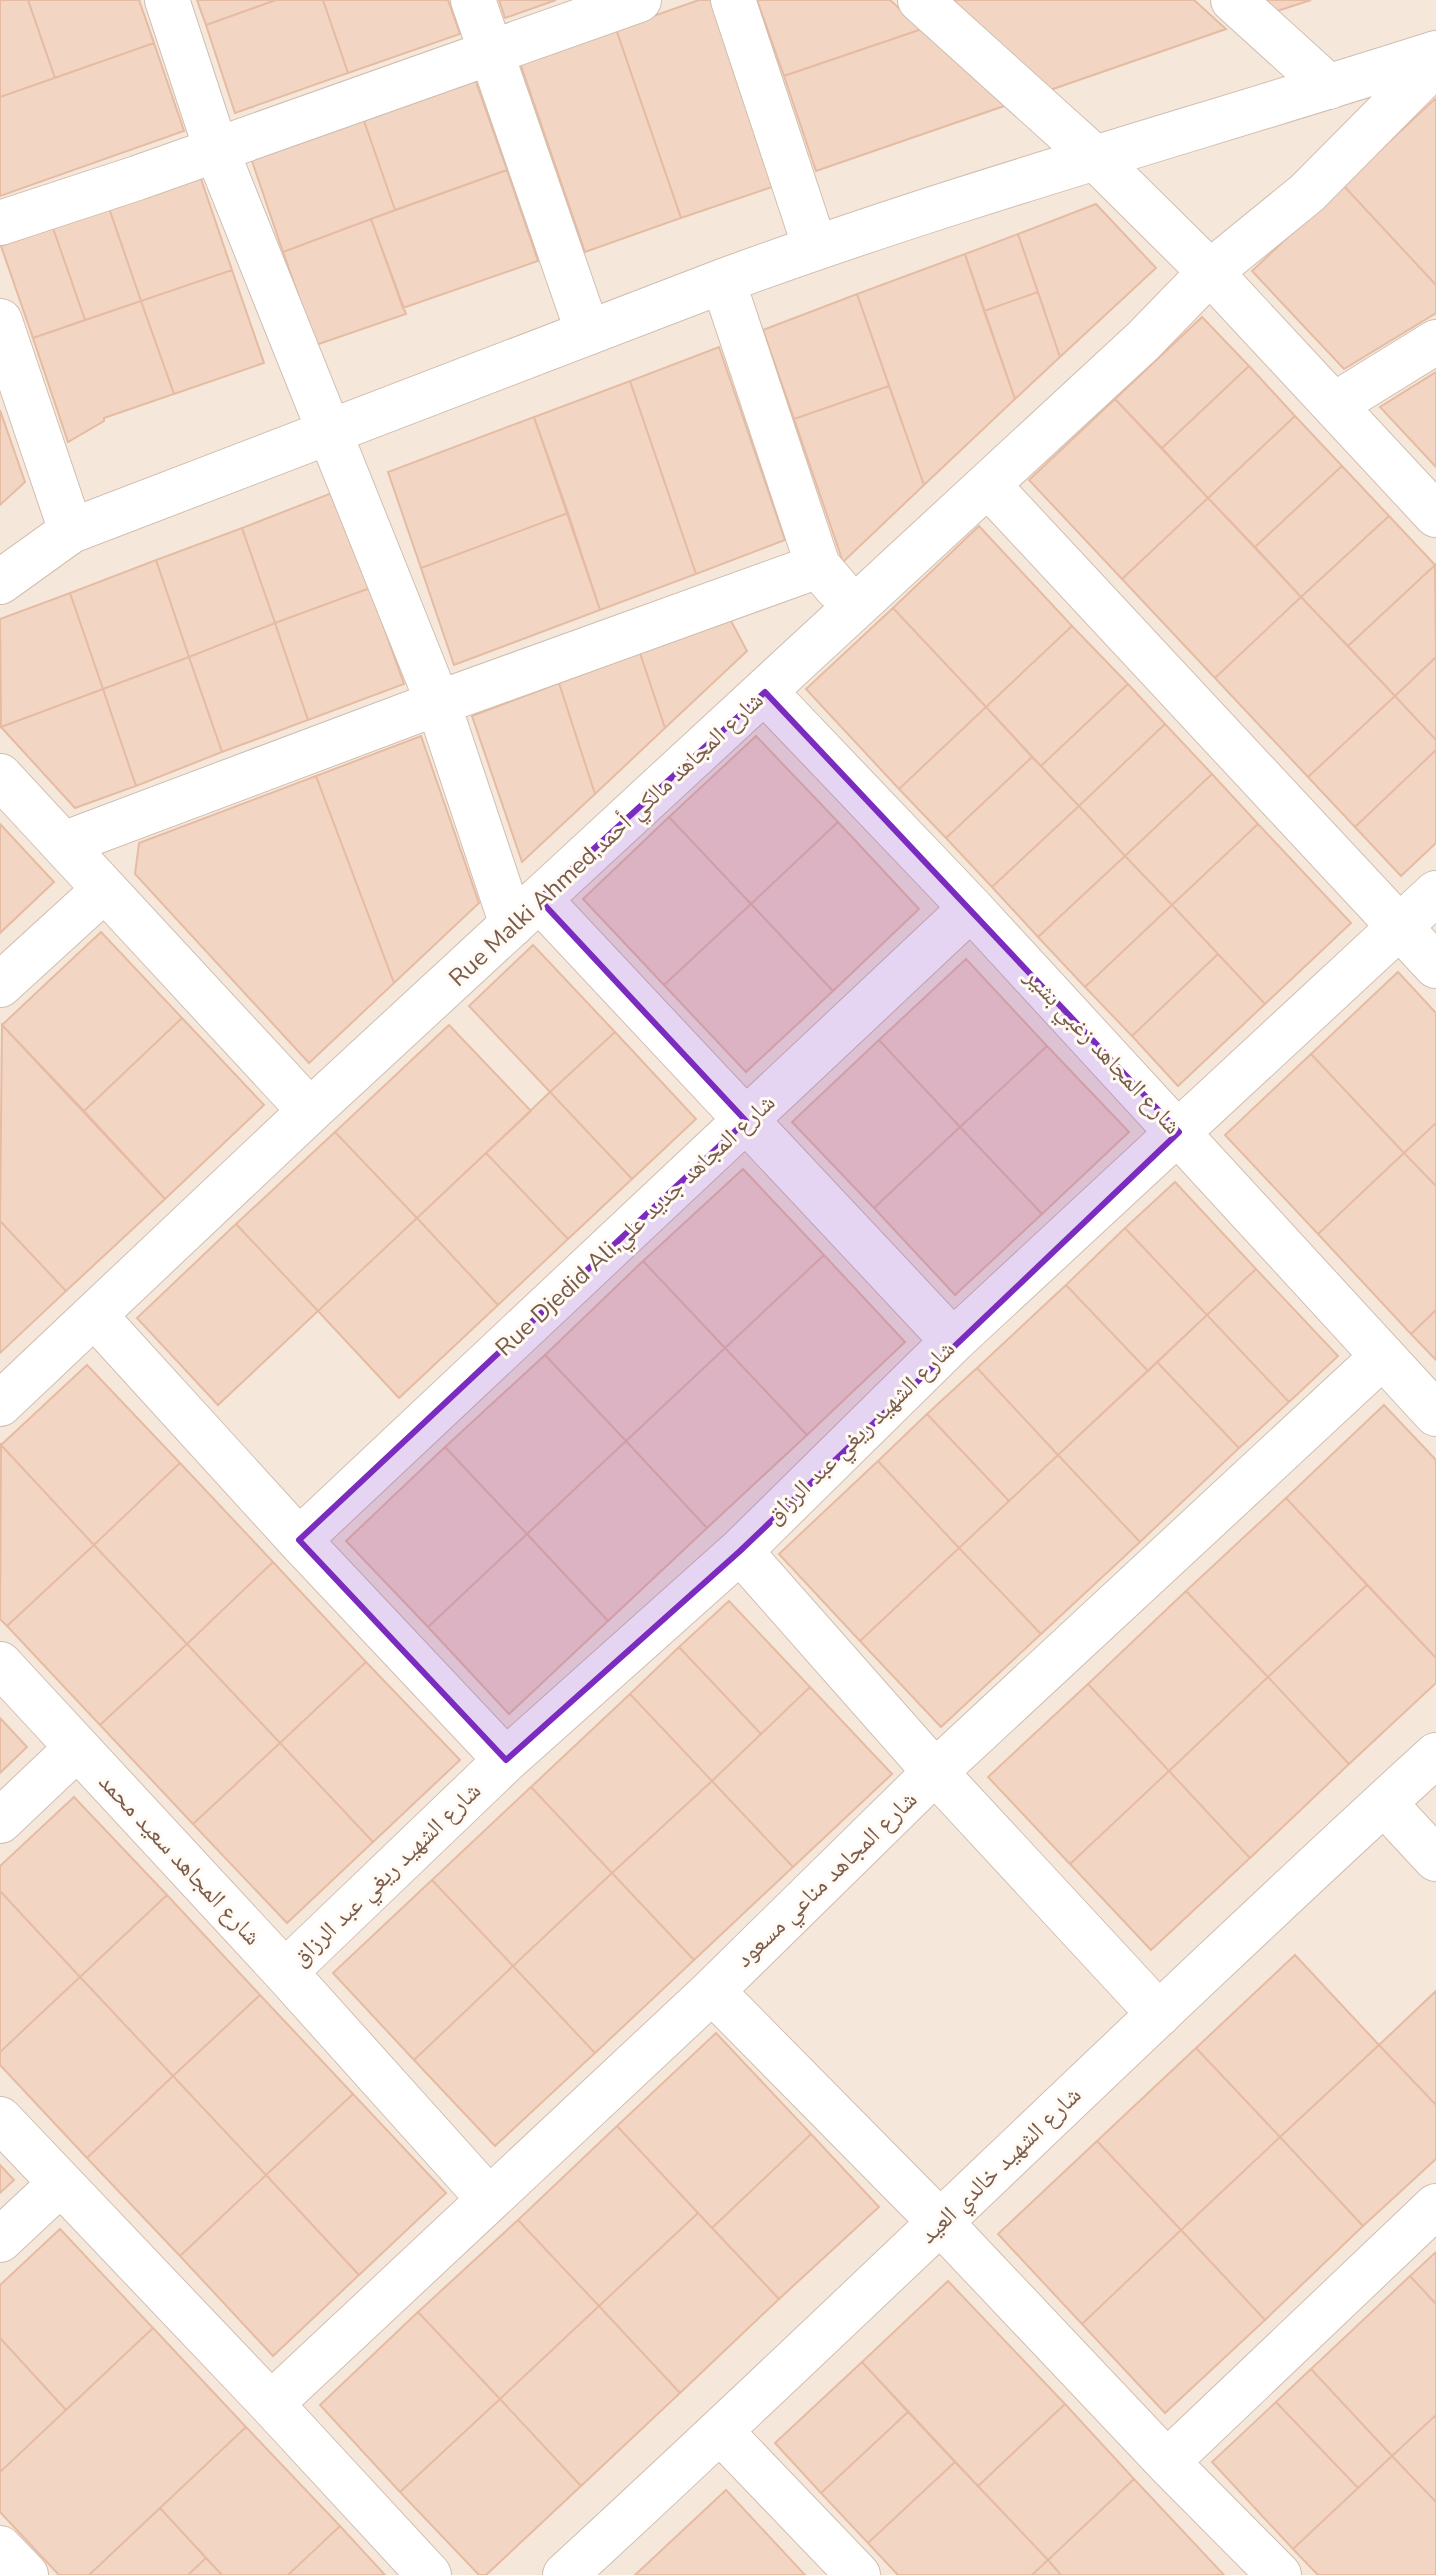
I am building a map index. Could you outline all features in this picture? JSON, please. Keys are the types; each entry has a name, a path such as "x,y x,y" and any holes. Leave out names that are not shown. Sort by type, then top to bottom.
{"street":[{"path":"167,0 216,149 525,912 746,1121 953,1341"},
{"path":"473,0 588,333"},
{"path":"0,223 639,0"},
{"path":"733,0 815,247"},
{"path":"920,0 1094,157 1210,272 1436,515"},
{"path":"1233,0 1329,87"},
{"path":"0,582 71,531 815,247 1094,157 1436,56"},
{"name":"Rue Malki Ahmed,شارع المجاهد مالكي أحمد","path":"0,1404 310,1111 1143,341 1210,272 1307,193 1422,77 1436,56"},
{"path":"723,281 818,566 853,607"},
{"path":"0,321 71,531"},
{"path":"1334,405 1436,342"},
{"path":"988,485 1436,966"},
{"path":"63,844 438,703 818,566"},
{"name":"شارع المجاهد زغبي بشير","path":"765,692 971,908 1436,1414"},
{"path":"0,776 310,1111"},
{"path":"0,985 104,890"},
{"name":"شارع الشهيد ريغي عبد الرزاق","path":"285,1972 506,1760 740,1551 953,1341 1436,893"},
{"name":"Rue Djedid Ali,شارع المجاهد جديد علي","path":"299,1540 971,908"},
{"path":"95,1316 299,1540 506,1760"},
{"name":"شارع المجاهد مناعي مسعود","path":"271,2404 712,1991 935,1772 1383,1356"},
{"path":"740,1551 935,1772 1159,2014"},
{"name":"شارع المجاهد سعيد محمد","path":"0,1664 285,1972 488,2198"},
{"path":"0,1821 77,1748"},
{"name":"شارع الشهيد خالدي العيد","path":"565,2575 721,2432 1436,1755"},
{"path":"1384,1803 1436,1859"},
{"path":"712,1991 940,2222 1167,2462 1279,2575"},
{"path":"0,2119 429,2575"},
{"path":"0,2240 61,2183"},
{"path":"1167,2462 1436,2206"},
{"path":"721,2432 858,2575"},
{"path":"0,2548 26,2575"}],"highlighted area":[{"path":"765,692 1179,1132 740,1551 506,1760 299,1540 746,1121 539,899"}],"shaded area":[{"path":"0,0 1436,0 1436,2575 0,2575"}],"building":[{"path":"0,0 28,0 55,78 0,97"},
{"path":"28,0 139,0 154,43 55,78"},
{"path":"197,0 276,0 206,25"},
{"path":"276,0 323,0 348,73 235,113 206,25"},
{"path":"323,0 448,0 460,34 348,73"},
{"path":"499,0 556,0 505,18"},
{"path":"699,0 714,0 778,185 681,218 616,29"},
{"path":"757,0 890,0 922,29 784,76"},
{"path":"951,0 1194,0 1226,29 1050,90"},
{"path":"1265,0 1311,0 1277,11"},
{"path":"616,29 681,218 585,252 520,63"},
{"path":"922,29 1007,105 816,171 784,76"},
{"path":"154,43 184,131 0,196 0,97"},
{"path":"475,79 507,170 395,210 363,118"},
{"path":"1436,98 1436,285 1343,185"},
{"path":"363,118 395,210 283,252 251,158"},
{"path":"507,170 538,261 403,308 371,219"},
{"path":"200,176 232,270 141,301 109,208"},
{"path":"1343,185 1436,285 1436,313 1344,369 1252,271"},
{"path":"1096,204 1156,268 1060,357 1018,234"},
{"path":"109,208 141,301 85,320 53,228"},
{"path":"371,219 406,314 316,345 283,252"},
{"path":"53,228 85,320 33,338 1,246"},
{"path":"1018,234 1038,292 984,311 965,254"},
{"path":"965,254 1015,399 924,485 857,294"},
{"path":"232,270 264,363 174,394 141,301"},
{"path":"1038,292 1060,357 1015,399 984,311"},
{"path":"857,294 889,386 794,419 763,330"},
{"path":"141,301 174,394 104,418 104,421 68,442 33,338"},
{"path":"1202,317 1249,366 1162,448 1115,399"},
{"path":"719,347 785,540 696,574 630,381"},
{"path":"1249,366 1295,416 1208,498 1162,448"},
{"path":"1436,372 1436,467 1380,407"},
{"path":"630,381 696,574 600,610 534,417"},
{"path":"889,386 924,485 843,562 794,419"},
{"path":"1115,399 1208,498 1122,579 1029,480"},
{"path":"0,410 25,482 0,505"},
{"path":"1295,416 1342,466 1255,547 1208,498"},
{"path":"534,417 568,513 421,568 388,472"},
{"path":"1342,466 1389,516 1301,597 1255,547"},
{"path":"337,491 370,588 275,623 242,528"},
{"path":"1208,498 1301,597 1215,678 1122,579"},
{"path":"568,513 600,610 454,665 421,568"},
{"path":"1389,516 1435,565 1348,646 1301,597"},
{"path":"979,526 1072,626 986,707 893,608"},
{"path":"242,528 275,623 189,657 156,560"},
{"path":"156,560 189,657 103,689 70,593"},
{"path":"1435,565 1436,657 1395,696 1348,646"},
{"path":"370,588 404,684 308,720 275,623"},
{"path":"70,593 103,689 1,727 0,619"},
{"path":"1301,597 1395,696 1308,777 1215,678"},
{"path":"893,608 986,707 899,789 806,689"},
{"path":"730,619 747,651 665,728 640,653"},
{"path":"275,623 308,720 222,752 189,657"},
{"path":"1072,626 1128,684 1041,766 986,707"},
{"path":"640,653 665,728 595,794 559,683"},
{"path":"189,657 222,752 136,786 103,689"},
{"path":"1436,657 1436,740 1395,696"},
{"path":"559,683 595,794 522,862 472,716"},
{"path":"1128,684 1165,724 1079,806 1041,766"},
{"path":"103,689 136,786 75,808 1,727"},
{"path":"1395,696 1436,740 1436,750 1355,827 1308,777"},
{"path":"986,707 1032,757 946,838 899,789"},
{"path":"1165,724 1212,774 1125,856 1079,806"},
{"path":"421,736 479,903 394,983 316,776"},
{"path":"756,736 838,822 751,904 669,817"},
{"path":"1436,750 1436,843 1401,876 1355,827"},
{"path":"1032,757 1079,806 992,887 946,838"},
{"path":"1212,774 1258,824 1172,905 1125,856"},
{"path":"316,776 394,983 309,1063 135,874 139,843"},
{"path":"1079,806 1125,856 1038,937 992,887"},
{"path":"669,817 751,904 664,985 583,899"},
{"path":"838,822 919,909 833,991 751,904"},
{"path":"0,824 54,882 0,933"},
{"path":"1258,824 1351,923 1265,1004 1172,905"},
{"path":"1125,856 1172,905 1085,987 1038,937"},
{"path":"751,904 833,991 746,1072 664,985"},
{"path":"1172,905 1218,954 1132,1036 1085,987"},
{"path":"101,932 182,1018 84,1111 2,1025"},
{"path":"533,945 615,1032 550,1092 469,1006"},
{"path":"1218,954 1265,1004 1178,1086 1132,1036"},
{"path":"966,959 1047,1046 960,1127 879,1040"},
{"path":"1398,972 1436,1013 1436,1123 1404,1153 1311,1054"},
{"path":"182,1018 264,1105 165,1199 84,1111"},
{"path":"2,1025 165,1199 66,1291 0,1221"},
{"path":"449,1025 531,1111 417,1218 335,1132"},
{"path":"615,1032 696,1119 632,1179 550,1092"},
{"path":"879,1040 960,1127 874,1208 792,1122"},
{"path":"1047,1046 1129,1132 1042,1214 960,1127"},
{"path":"1311,1054 1404,1153 1318,1234 1225,1135"},
{"path":"550,1092 632,1179 568,1239 486,1153"},
{"path":"1436,1123 1436,1186 1404,1153"},
{"path":"960,1127 1042,1214 955,1295 874,1208"},
{"path":"335,1132 417,1218 318,1311 236,1224"},
{"path":"486,1153 568,1239 498,1305 417,1218"},
{"path":"1404,1153 1436,1186 1436,1310 1411,1334 1318,1234"},
{"path":"743,1169 824,1255 725,1348 643,1261"},
{"path":"1175,1182 1256,1269 1207,1315 1125,1228"},
{"path":"417,1218 498,1305 399,1398 318,1311"},
{"path":"0,1221 66,1291 0,1353"},
{"path":"236,1224 318,1311 218,1405 137,1318"},
{"path":"1125,1228 1207,1315 1148,1371 1066,1285"},
{"path":"824,1255 905,1342 807,1435 725,1348"},
{"path":"643,1261 725,1348 626,1441 545,1355"},
{"path":"1256,1269 1338,1356 1289,1402 1207,1315"},
{"path":"1066,1285 1148,1371 1058,1455 977,1368"},
{"path":"1436,1310 1436,1360 1411,1334"},
{"path":"1207,1315 1289,1402 1239,1448 1157,1362"},
{"path":"725,1348 807,1435 707,1528 626,1441"},
{"path":"545,1355 626,1441 527,1534 445,1447"},
{"path":"1157,1362 1239,1448 1140,1542 1058,1455"},
{"path":"87,1365 180,1463 94,1545 1,1445"},
{"path":"977,1368 1058,1455 1009,1501 927,1414"},
{"path":"1384,1405 1436,1460 1436,1658 1286,1498"},
{"path":"927,1414 1009,1501 959,1548 878,1461"},
{"path":"626,1441 707,1528 608,1621 527,1534"},
{"path":"1,1445 94,1545 7,1626 0,1619"},
{"path":"445,1447 527,1534 428,1627 346,1541"},
{"path":"1058,1455 1140,1542 1041,1634 959,1548"},
{"path":"878,1461 959,1548 860,1641 779,1554"},
{"path":"180,1463 273,1562 187,1644 94,1545"},
{"path":"1286,1498 1367,1585 1268,1677 1186,1591"},
{"path":"527,1534 608,1621 509,1714 428,1627"},
{"path":"94,1545 187,1644 100,1725 7,1626"},
{"path":"959,1548 1041,1634 941,1727 860,1641"},
{"path":"273,1562 366,1662 280,1743 187,1644"},
{"path":"1367,1585 1436,1658 1436,1683 1349,1764 1268,1677"},
{"path":"1186,1591 1268,1677 1169,1771 1088,1684"},
{"path":"729,1601 810,1687 761,1734 679,1647"},
{"path":"187,1644 280,1743 193,1824 100,1725"},
{"path":"679,1647 761,1734 712,1781 630,1694"},
{"path":"366,1662 460,1760 373,1842 280,1743"},
{"path":"1268,1677 1349,1764 1250,1858 1169,1771"},
{"path":"1088,1684 1169,1771 1070,1864 988,1777"},
{"path":"810,1687 892,1774 793,1867 712,1781"},
{"path":"630,1694 712,1781 612,1873 531,1787"},
{"path":"0,1718 27,1747 0,1773"},
{"path":"280,1743 373,1842 287,1923 193,1824"},
{"path":"1169,1771 1250,1858 1151,1950 1070,1864"},
{"path":"712,1781 793,1867 694,1960 612,1873"},
{"path":"531,1787 612,1873 513,1966 432,1880"},
{"path":"74,1797 167,1895 80,1977 0,1891 0,1866"},
{"path":"612,1873 694,1960 595,2053 513,1966"},
{"path":"432,1880 513,1966 414,2060 333,1973"},
{"path":"0,1891 80,1977 0,2052"},
{"path":"167,1895 260,1995 173,2076 80,1977"},
{"path":"1295,1955 1379,2045 1280,2137 1196,2048"},
{"path":"513,1966 595,2053 495,2146 414,2060"},
{"path":"80,1977 173,2076 87,2158 0,2065 0,2052"},
{"path":"1436,1991 1436,2105 1379,2045"},
{"path":"260,1995 353,2094 266,2175 173,2076"},
{"path":"716,2033 811,2134 712,2228 617,2126"},
{"path":"1379,2045 1436,2105 1436,2159 1363,2226 1280,2137"},
{"path":"1196,2048 1280,2137 1181,2230 1097,2141"},
{"path":"173,2076 266,2175 180,2256 87,2158"},
{"path":"353,2094 446,2193 359,2275 266,2175"},
{"path":"617,2126 698,2213 599,2306 518,2220"},
{"path":"811,2134 879,2207 779,2299 712,2228"},
{"path":"1280,2137 1363,2226 1265,2320 1181,2230"},
{"path":"1097,2141 1181,2230 1082,2324 998,2234"},
{"path":"0,2165 14,2180 0,2193"},
{"path":"266,2175 359,2275 273,2356 180,2256"},
{"path":"698,2213 779,2299 680,2393 599,2306"},
{"path":"518,2220 599,2306 500,2399 418,2312"},
{"path":"60,2229 153,2328 66,2410 0,2338 0,2285"},
{"path":"1181,2230 1265,2320 1165,2413 1082,2324"},
{"path":"1436,2252 1436,2304 1410,2276"},
{"path":"1410,2276 1436,2304 1436,2415 1392,2456 1311,2369"},
{"path":"948,2281 1065,2404 978,2486 862,2362"},
{"path":"599,2306 680,2393 581,2486 500,2399"},
{"path":"418,2312 500,2399 400,2492 320,2405"},
{"path":"153,2328 246,2427 89,2575 59,2575 0,2512 0,2472"},
{"path":"0,2338 66,2410 0,2472"},
{"path":"862,2362 908,2412 821,2493 775,2443"},
{"path":"1311,2369 1392,2456 1358,2488 1276,2402"},
{"path":"500,2399 581,2486 486,2575 479,2575 400,2492"},
{"path":"1276,2402 1358,2488 1293,2549 1212,2462"},
{"path":"1065,2404 1134,2479 1048,2560 978,2486"},
{"path":"908,2412 955,2462 868,2543 821,2493"},
{"path":"1436,2415 1436,2502 1392,2456"},
{"path":"246,2427 340,2526 288,2575 222,2575 160,2508"},
{"path":"1392,2456 1436,2502 1436,2575 1318,2575 1293,2549"},
{"path":"955,2462 1048,2560 1032,2575 898,2575 868,2543"},
{"path":"1134,2479 1224,2575 1061,2575 1048,2560"},
{"path":"726,2490 805,2575 635,2575"},
{"path":"160,2508 206,2558 188,2575 89,2575"},
{"path":"340,2526 385,2575 288,2575"},
{"path":"206,2558 222,2575 188,2575"},
{"path":"1048,2560 1061,2575 1032,2575"}]}
